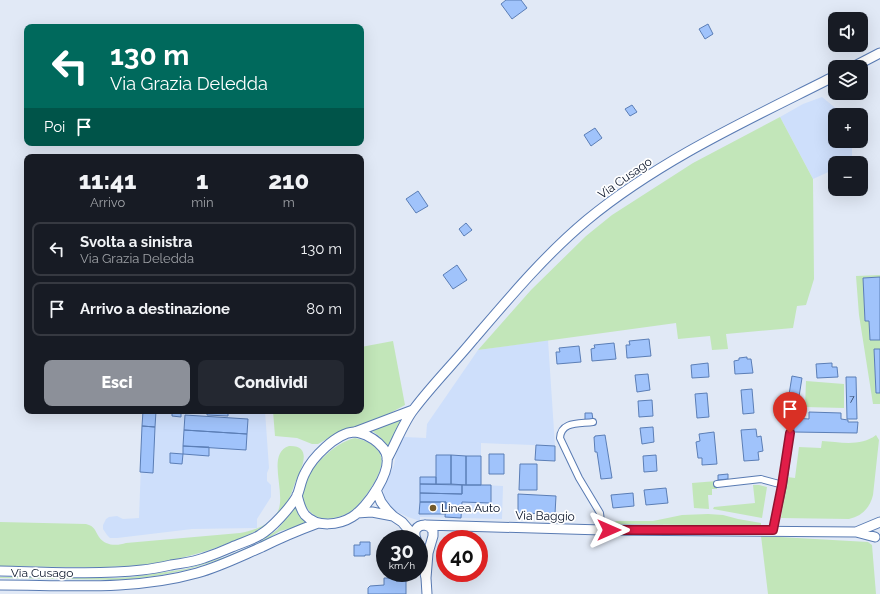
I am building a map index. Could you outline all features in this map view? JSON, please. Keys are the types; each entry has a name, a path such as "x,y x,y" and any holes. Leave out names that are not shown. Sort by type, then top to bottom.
{"main road":[{"path":"866,60 880,53"},
{"name":"Via Cusago","path":"387,459 413,410 515,290 587,220 624,192 667,164 731,129 828,80"},
{"path":"354,432 364,434 377,442 386,452 387,459 385,470 371,498 357,513 336,523 318,523 305,514 299,504 297,495 304,474 318,455 333,441 346,434 413,410"},
{"name":"Via Baggio","path":"376,490 381,502 392,516"},
{"name":"Via Cusago","path":"0,571 83,572 142,570 203,559 260,535 282,516 297,495"},
{"name":"Via Baggio","path":"357,513 372,512 392,516 402,522 409,530"},
{"name":"Via Baggio","path":"402,522 423,525 602,530 773,530 856,532 878,539"},
{"path":"878,522 873,531 878,539"},
{"name":"Via Baggio","path":"856,532 878,522"},
{"name":"Via Cusago","path":"0,585 123,586 158,581 198,573 318,523"},
{"path":"415,530 423,525 431,528 432,537 428,555"},
{"path":"428,541 449,526"},
{"path":"426,582 427,594"}],"street":[{"path":"593,422 567,426 560,433 560,438 579,478 600,513 602,530"},
{"path":"773,530 790,433"},
{"path":"717,484 761,479 782,485"}],"shaded area":[{"path":"822,97 835,108 828,108 828,148 852,148 852,156 828,156 828,172 813,179 780,117 803,104"},
{"path":"548,340 555,446 481,443 481,485 503,486 502,519 420,517 420,521 391,509 385,501 383,489 394,465 398,445 404,437 426,438 427,424 478,350"},
{"path":"143,414 265,414 269,468 267,473 267,481 271,485 271,497 257,519 257,528 192,529 117,538 110,538 103,529 106,519 109,517 117,516 123,519 139,518"}],"green space":[{"path":"780,117 813,179 814,279 806,305 797,306 793,328 726,334 728,349 712,350 710,336 678,339 676,323 478,350 531,290 586,236 612,215 693,163"},
{"path":"880,275 880,277 863,278 865,321 869,321 870,340 880,340 880,349 874,349 876,393 880,393 880,404 873,404 859,315 856,276"},
{"path":"393,341 405,405 381,418 339,432 318,444 312,444 297,438 275,436 273,414 364,414 364,346"},
{"path":"806,381 844,384 844,408 805,407"},
{"path":"404,416 389,447 372,431"},
{"path":"876,435 879,440 873,495 868,508 862,514 849,519 781,518 787,477 795,478 799,447 821,448 822,441 850,443 864,441"},
{"path":"355,438 363,440 374,446 379,452 382,462 377,478 361,502 350,512 338,517 330,518 316,516 310,512 305,505 303,495 305,484 310,474 317,464 336,447"},
{"path":"289,446 297,447 301,450 304,459 290,497 280,513 265,526 235,540 190,556 144,565 107,567 0,566 0,522 86,524 93,527 104,542 115,545 240,533 261,527 274,517 280,505 279,457 282,450"},
{"path":"717,481 717,489 712,489 712,495 708,495 709,509 694,508 692,483"},
{"path":"753,485 767,487 762,518 713,509 714,507 755,503"},
{"path":"294,507 296,507 298,514 306,522 306,524 280,531 259,544 225,558 186,570 125,580 0,578 115,578 186,569 225,557 258,543 277,530"},
{"path":"682,515 723,515 761,523 761,526 612,524 616,521 653,521"},
{"path":"761,536 868,542 872,545 876,594 768,594"}],"building":[{"path":"506,0 521,0 527,8 512,19 501,4"},
{"path":"708,24 713,34 705,39 699,29"},
{"path":"632,105 637,112 630,116 625,109"},
{"path":"595,128 602,138 591,146 584,135"},
{"path":"418,191 428,206 416,213 406,199"},
{"path":"466,223 472,230 464,236 459,229"},
{"path":"457,265 467,280 453,289 443,275"},
{"path":"880,277 880,340 870,340 869,321 865,321 863,278"},
{"path":"649,339 651,356 627,358 626,345 630,345 629,341"},
{"path":"614,343 616,359 592,361 591,349 595,348 594,345"},
{"path":"579,346 581,362 557,364 556,352 560,352 559,348"},
{"path":"874,349 880,349 880,393 876,393"},
{"path":"747,357 747,359 751,359 753,373 735,374 734,361 739,360 739,358"},
{"path":"708,363 709,377 692,378 691,365"},
{"path":"832,363 832,367 837,367 838,377 817,378 816,364"},
{"path":"648,374 650,390 637,392 635,375"},
{"path":"792,376 802,378 796,415 786,413"},
{"path":"846,377 856,377 857,419 847,419"},
{"path":"752,389 754,413 743,414 741,390"},
{"path":"707,393 709,417 697,418 695,394"},
{"path":"652,400 653,416 639,417 638,401"},
{"path":"809,412 841,413 841,419 848,420 848,422 858,422 857,433 794,432 794,418 809,419"},
{"path":"585,413 592,413 593,420 585,420"},
{"path":"143,414 156,414 155,427 142,426"},
{"path":"172,414 181,414 181,417 172,416"},
{"path":"228,414 228,416 207,415"},
{"path":"185,415 248,419 247,434 184,430"},
{"path":"142,426 155,427 153,473 140,472"},
{"path":"653,427 654,442 642,444 640,428"},
{"path":"756,429 757,437 761,436 763,451 758,452 759,460 744,461 741,430"},
{"path":"184,430 247,434 246,450 183,446"},
{"path":"714,432 717,464 702,465 702,458 698,458 696,442 700,441 699,434"},
{"path":"605,435 612,478 601,479 597,452 595,452 594,437"},
{"path":"536,445 555,446 555,461 535,460"},
{"path":"183,446 209,447 209,456 183,454"},
{"path":"170,453 183,454 182,464 170,463"},
{"path":"489,454 504,454 504,474 489,474"},
{"path":"436,455 451,455 451,484 436,484"},
{"path":"451,455 466,456 466,485 451,484"},
{"path":"656,455 657,471 644,472 643,456"},
{"path":"466,456 481,456 481,485 466,485"},
{"path":"520,464 537,464 537,490 519,490"},
{"path":"728,474 728,479 718,480 718,475"},
{"path":"420,477 436,477 436,484 420,484"},
{"path":"420,484 462,485 462,494 420,493"},
{"path":"462,485 491,485 491,503 462,502 461,518 445,517 446,502 420,502 420,493 462,494"},
{"path":"666,488 668,503 646,505 644,490"},
{"path":"633,493 634,506 613,508 611,495"},
{"path":"518,494 556,496 555,514 518,513"},
{"name":"Linea Auto","path":"420,502 446,502 446,514 419,514"},
{"path":"360,542 370,542 370,555 354,556 354,545 360,545"},
{"path":"384,582 406,582 406,594 368,594 368,588 370,586 384,585"}],"place":[{"name":"Linea Auto","path":"433,508"}],"route":[{"path":"609,530 773,530 790,433"}]}
